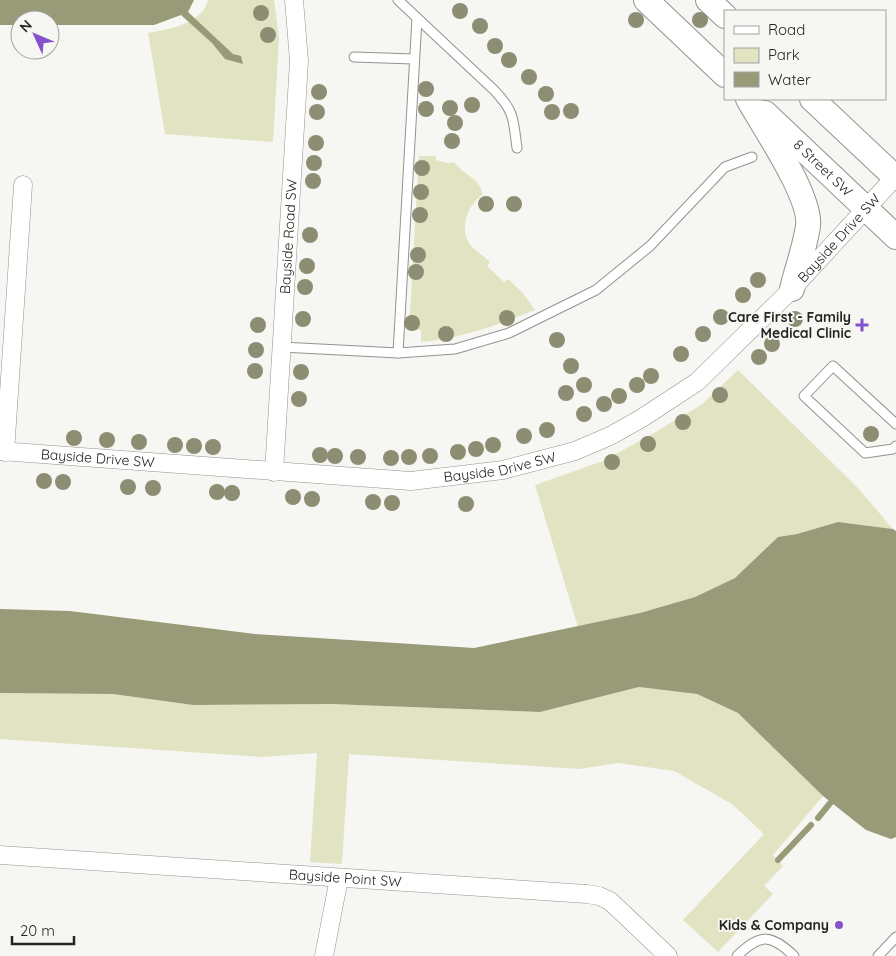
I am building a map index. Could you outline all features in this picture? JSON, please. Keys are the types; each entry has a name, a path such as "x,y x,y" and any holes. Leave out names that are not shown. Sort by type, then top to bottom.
{"main road":[{"path":"646,0 724,74"},
{"path":"708,0 724,15"},
{"path":"750,100 797,184 806,206 808,224 792,289"},
{"name":"8 Street SW","path":"750,100 896,238"},
{"path":"813,100 895,177"}],"street":[{"name":"Bayside Road SW","path":"274,472 299,61 294,0"},
{"name":"Bayside Drive SW","path":"3,452 411,481 503,470 575,451 610,436 642,418 697,382 792,289 895,177"},
{"path":"3,452 23,185"},
{"name":"Bayside Point SW","path":"0,855 587,894 600,896 610,901 668,956"},
{"path":"324,956 339,878"}],"lane":[{"path":"398,0 506,103 512,115 517,148"},
{"path":"398,353 407,221 417,18"},
{"path":"354,57 414,59"},
{"path":"281,347 398,353 455,349 509,333 596,290 650,246 725,167 752,157"},
{"path":"896,424 833,366 804,396 865,454 893,449 896,446"},
{"path":"737,956 755,941 762,938 770,938 782,944 794,956"},
{"path":"878,956 896,938"}],"green space":[{"path":"208,0 274,0 279,39 273,142 165,134 148,33 175,27 192,20 205,8"},
{"path":"419,156 436,156 436,160 448,163 454,162 478,184 483,194 469,210 465,223 466,236 469,243 490,262 487,266 504,282 508,279 523,293 535,310 507,321 450,338 421,342 421,330 409,330"},
{"path":"738,370 858,488 893,529 838,522 797,534 778,537 735,578 695,597 640,613 578,627 535,485 603,461 652,434 701,405"},
{"path":"639,687 697,694 738,713 823,796 773,855 783,866 764,886 773,894 718,952 683,920 764,834 732,804 674,771 618,763 579,769 349,754 342,864 310,862 317,753 262,757 0,739 0,693 113,694 193,705 331,704 540,712"}],"water":[{"path":"0,0 194,0 188,12 233,54 241,56 243,64 225,59 212,43 181,15 154,25 60,25 60,10 10,10 10,25 0,25"},
{"path":"838,522 893,529 896,531 896,837 891,839 866,830 823,796 738,713 697,694 639,687 540,712 331,704 193,705 113,694 0,693 0,609 70,611 255,634 474,648 640,613 695,597 735,578 778,537 797,534"}],"waterway":[{"path":"818,818 831,802"},
{"path":"778,860 811,825"}],"place":[{"name":"Care First - Family Medical Clinic","path":"862,325"},
{"name":"Kids & Company","path":"839,925"}]}
